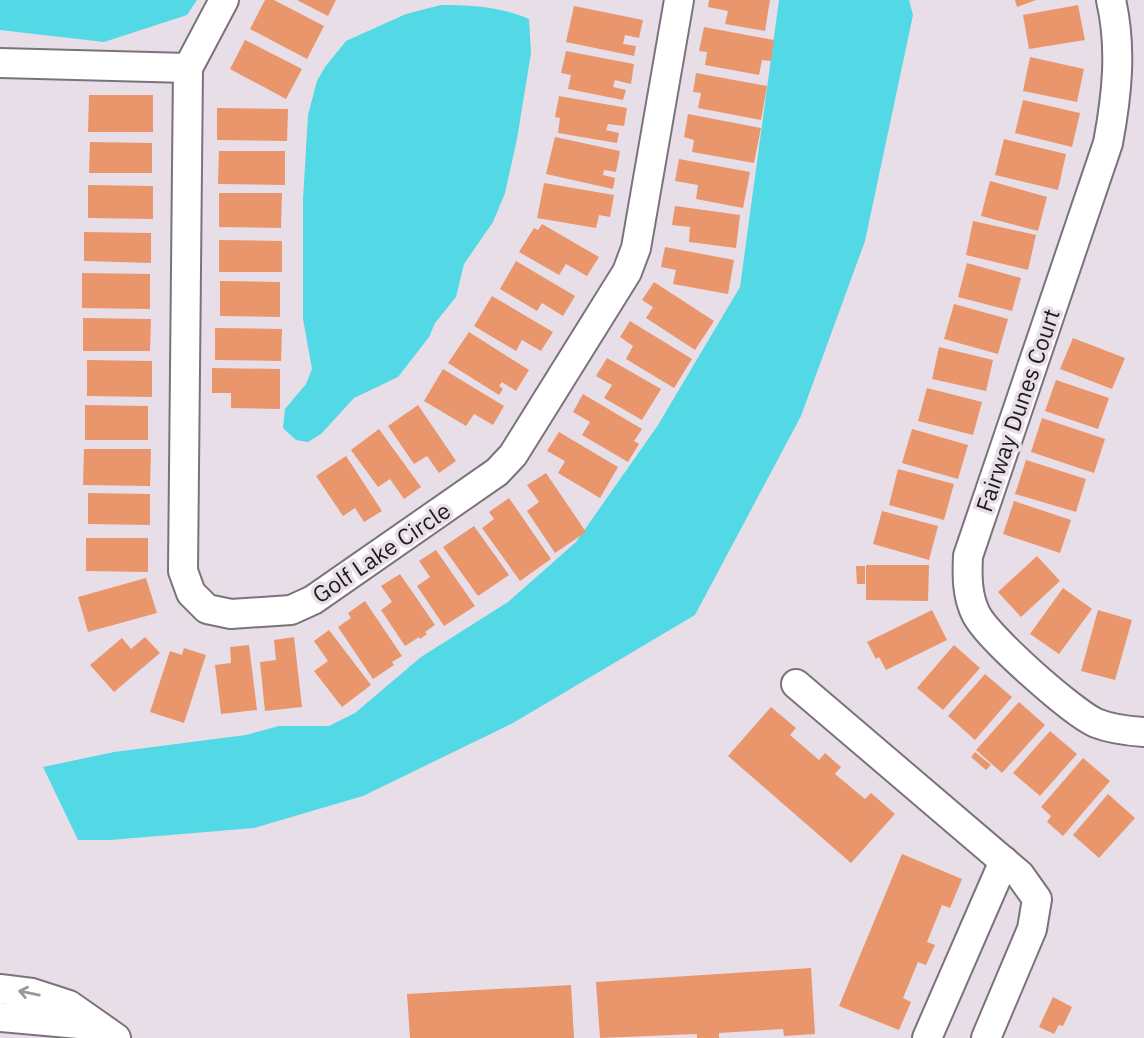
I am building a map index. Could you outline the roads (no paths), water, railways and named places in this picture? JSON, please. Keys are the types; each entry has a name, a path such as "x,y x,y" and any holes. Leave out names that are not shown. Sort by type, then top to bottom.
{"street":[{"name":"Golf Lake Circle","path":"224,0 188,68 183,571 191,593 208,609 231,614 291,610 313,600 497,472 513,455 627,272 636,248 679,0"},
{"name":"Fairway Dunes Court","path":"1111,0 1118,50 1117,82 1108,143 968,556 967,586 976,614 994,639 1074,708 1095,723 1117,730 1144,732"},
{"path":"0,63 188,68"},
{"path":"796,684 1020,875 1037,899 1032,929 986,1038"},
{"path":"928,1038 1004,861"},
{"path":"0,989 32,993 69,1005 108,1032"},
{"path":"0,1017 108,1032"}],"water":[{"path":"0,0 197,0 187,15 104,42 0,30"},
{"path":"779,0 909,0 913,15 865,241 801,416 695,615 513,723 363,796 254,828 110,840 78,840 43,767 114,752 246,735 279,726 329,726 355,713 421,657 508,602 576,542 658,425 740,287"},
{"path":"441,5 486,8 529,19 531,53 505,193 493,222 464,264 456,297 398,377 354,398 321,434 308,442 296,440 283,428 285,409 306,384 312,369 303,319 303,200 308,115 317,81 346,41 406,14"}]}
